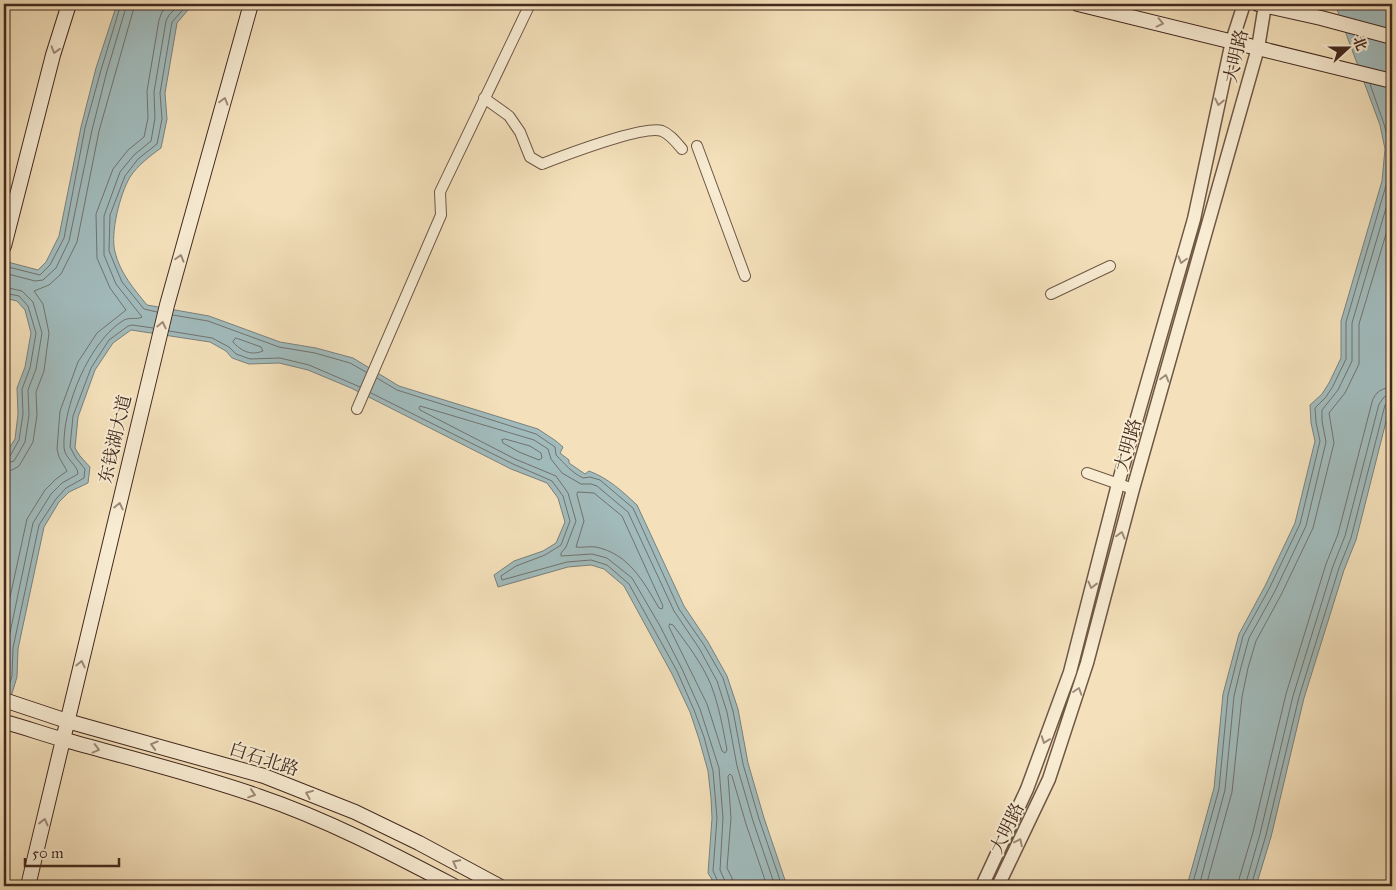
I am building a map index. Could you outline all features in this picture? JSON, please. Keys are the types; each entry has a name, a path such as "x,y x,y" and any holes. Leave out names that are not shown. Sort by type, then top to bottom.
{"main road":[{"path":"4,246 53,55 69,4"},
{"name":"东钱湖大道","path":"28,886 167,305 251,4"},
{"path":"1078,4 1232,40 1392,81"},
{"path":"1261,4 1392,37"},
{"name":"白石北路","path":"4,700 67,721 264,776 355,812 419,843 499,886"},
{"name":"白石北路","path":"10,723 63,740 182,771 260,796 332,826 454,886"}],"street":[{"path":"357,409 441,214 440,192 530,4"},
{"name":"大明路","path":"982,886 1027,789 1070,672 1118,484 1194,219 1232,40 1244,4"},
{"name":"大明路","path":"998,886 1050,779 1087,663 1258,48 1261,4"},
{"path":"484,98 508,116 520,132 530,157 542,164 640,131 661,131 673,138 682,149"},
{"path":"697,146 745,276"},
{"path":"1051,294 1110,266"},
{"path":"1087,473 1134,489"}],"water":[{"path":"117,4 193,4 177,23 165,93 167,119 161,148 140,165 130,177 117,214 114,235 115,252 120,267 132,287 147,305 209,316 280,342 316,348 353,358 399,386 538,429 563,447 560,453 569,460 569,463 585,474 589,471 602,477 637,505 684,606 708,642 727,676 738,709 748,763 787,886 716,886 708,873 712,818 711,798 708,771 699,739 690,712 672,674 624,586 604,569 591,565 568,567 498,587 494,575 514,561 543,551 556,543 565,522 558,498 547,483 511,469 351,388 308,370 279,363 249,364 232,358 226,351 210,342 131,330 113,343 95,370 78,417 75,448 90,467 88,483 69,492 59,502 44,527 18,649 17,677 4,719 4,456 15,439 18,414 17,388 25,367 31,333 25,310 17,301 4,298 4,261 38,270 46,262 59,236 81,127 96,68"},
{"path":"1335,4 1392,4 1392,398 1356,540 1344,570 1304,698 1271,837 1256,886 1187,886 1214,788 1223,694 1239,634 1265,586 1295,523 1315,441 1310,405 1322,394 1341,358 1341,321 1382,181 1385,149 1380,125"}]}
